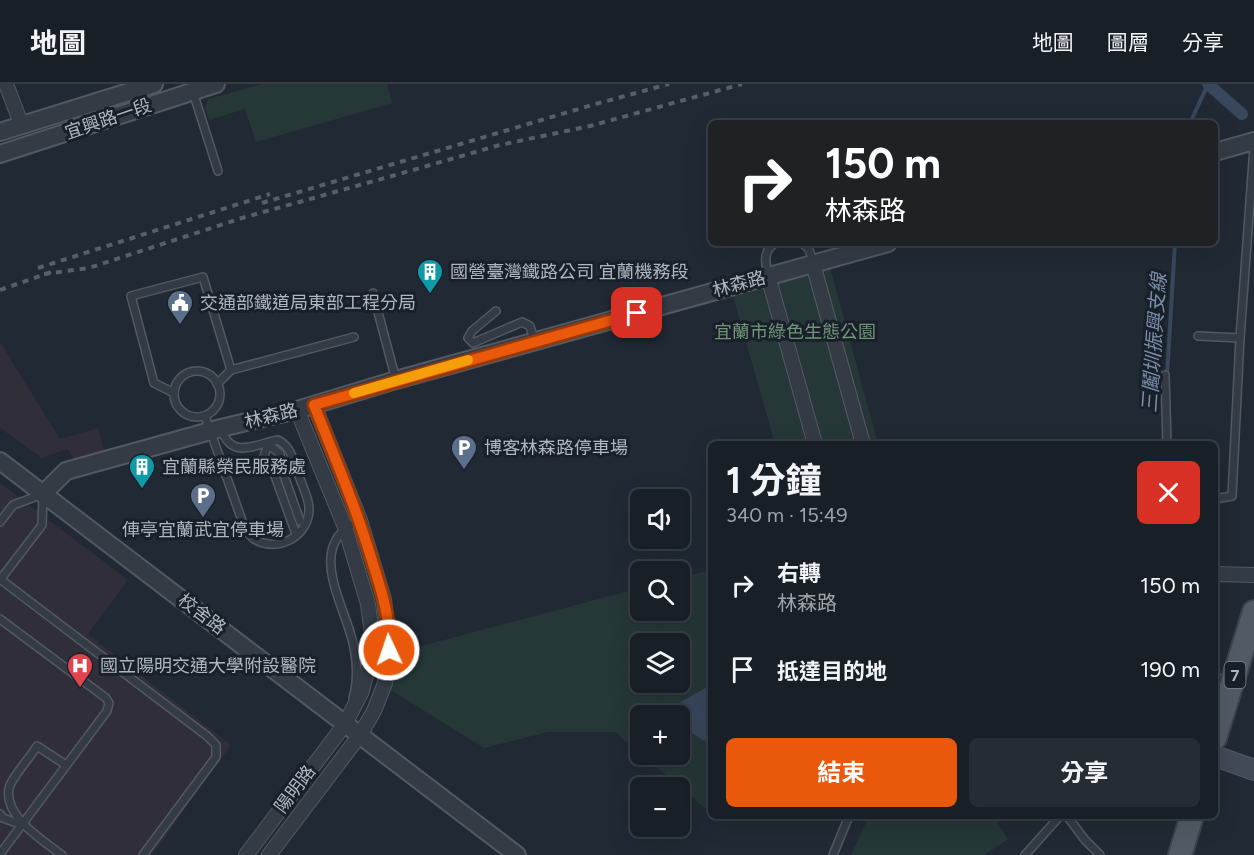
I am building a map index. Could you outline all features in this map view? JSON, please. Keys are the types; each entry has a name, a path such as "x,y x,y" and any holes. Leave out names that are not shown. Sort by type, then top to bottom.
{"main road":[{"name":"7","path":"1218,719 1224,680 1254,613"},
{"path":"1218,757 1254,770"},
{"path":"1180,855 1191,819"}],"street":[{"path":"6,84 22,126"},
{"name":"宜興路一段","path":"0,132 154,84"},
{"name":"宜興路一段","path":"0,154 191,87 216,84"},
{"path":"1218,151 1254,141"},
{"name":"林森路","path":"43,494 66,471 212,425 297,410 396,380 877,246"},
{"path":"813,264 862,441"},
{"path":"768,276 814,441"},
{"name":"陽明路","path":"269,855 360,735 374,711 385,683 389,645 384,599 360,520 314,405"},
{"name":"陽明路","path":"246,855 345,724 362,691 373,642 367,600 345,527 297,410"},
{"name":"校舍路","path":"0,461 517,855"},
{"path":"1218,574 1254,575"}],"lane":[{"path":"191,87 218,171"},
{"path":"1218,498 1232,496 1240,338 1254,147"},
{"path":"768,276 764,261 772,246"},
{"path":"806,246 809,249 813,264"},
{"path":"174,393 154,383 131,296 203,276 231,370"},
{"path":"373,293 396,380"},
{"path":"496,311 472,331 468,338 473,343 522,322 530,326 534,341"},
{"path":"1198,336 1240,338"},
{"path":"217,384 231,370 354,337"},
{"path":"217,384 207,374 192,372 179,379 174,393 178,408 183,413 212,425 225,441 240,449 278,440 289,449 309,508 307,521 296,536 280,543 265,543 253,539 245,529 212,425 219,392 217,384"},
{"path":"1165,375 1167,441"},
{"path":"267,442 273,445 280,454 300,510 296,536"},
{"path":"280,454 272,447 267,448 264,456 274,476 296,536"},
{"path":"0,522 13,505 43,494 42,525 0,579 216,745 216,757 143,855"},
{"path":"345,724 355,690 355,656 335,593 331,566 332,551 345,527 360,520"},
{"path":"0,620 106,698 109,703 107,711 0,854"},
{"path":"62,855 22,825 9,808 7,797 10,785 37,746 66,765"},
{"path":"0,814 3,818 22,825"},
{"path":"833,855 848,819"},
{"path":"1025,855 1057,819"},
{"path":"1069,819 1100,855"}],"shaded area":[{"path":"0,342 60,439 98,428 104,451 76,461 67,449 42,458 0,428"},
{"name":"國立陽明交通大學附設醫院","path":"0,483 128,580 88,634 231,745 152,855 0,855"}],"green space":[{"path":"262,84 387,84 392,103 256,142 245,109 209,120 205,107 208,99"},
{"name":"宜蘭市綠色生態公園","path":"830,267 877,441 774,441 732,293"},
{"path":"708,571 708,810 690,795 690,777 668,777 654,765 690,765 690,705 630,705 630,745 615,732 548,732 484,748 389,689 395,653 630,591 630,621 690,621 690,575"},
{"path":"868,819 997,819 1008,839 984,855 851,855"}],"water":[{"path":"708,687 708,736 704,741 690,732 690,705 675,705"}],"waterway":[{"name":"三鬮圳振興支線","path":"1191,120 1208,84"},
{"path":"1208,84 1242,114"},
{"name":"三鬮圳振興支線","path":"1167,377 1175,246"},
{"name":"三鬮圳振興支線","path":"1163,441 1164,432"}],"railway":[{"path":"262,203 669,84"},
{"path":"44,274 89,268 242,218 500,145 590,126 742,84"},
{"path":"38,268 270,194"},
{"path":"0,290 51,272"}],"slow traffic":[{"path":"354,393 468,360"}],"place":[{"name":"國營臺灣鐵路公司 宜蘭機務段","path":"430,295"},
{"name":"交通部鐵道局東部工程分局","path":"180,326"},
{"name":"博客林森路停車場","path":"464,471"},
{"name":"宜蘭縣榮民服務處","path":"142,490"},
{"name":"俥亭宜蘭武宜停車場","path":"203,519"},
{"name":"國立陽明交通大學附設醫院","path":"80,689"}],"route":[{"path":"389,650 384,599 360,520 314,405 637,313"}]}
